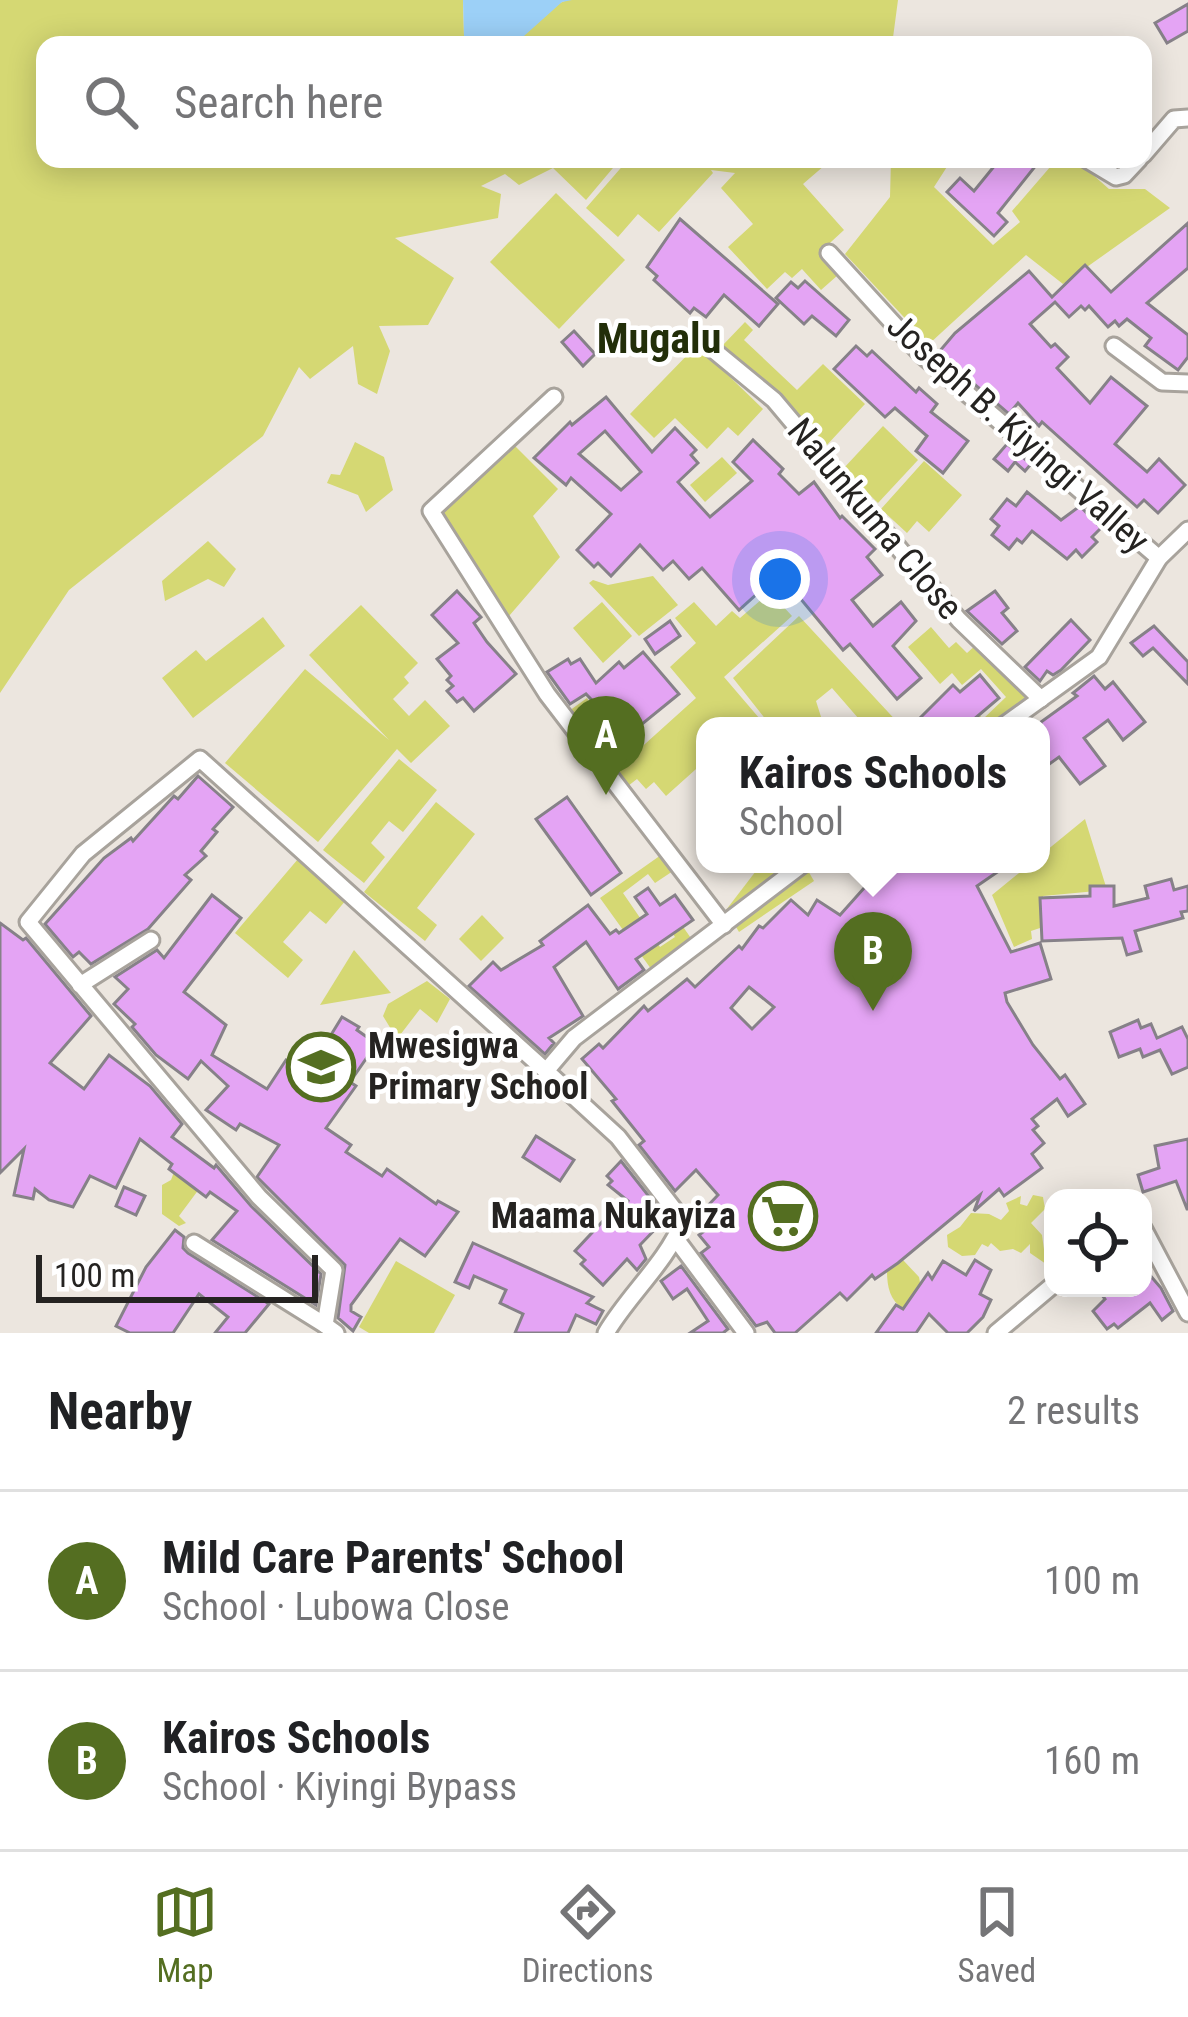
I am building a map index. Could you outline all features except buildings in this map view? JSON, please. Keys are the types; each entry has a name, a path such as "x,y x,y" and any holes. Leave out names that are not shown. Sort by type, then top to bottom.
{"street":[{"path":"1152,144 1174,119 1188,118"},
{"path":"1101,168 1116,177 1131,168"},
{"name":"Joseph B. Kiyingi Valley","path":"829,254 921,354 1159,558"},
{"name":"Nalunkuma Close","path":"706,344 774,400 958,620 1041,699"},
{"path":"1114,346 1162,382 1188,383"},
{"path":"554,397 431,511 547,694 724,925"},
{"path":"1016,717 1099,657 1159,558 1188,530"},
{"path":"194,1243 330,1329 334,1270 259,1197 28,922 83,854 200,760 618,1137 683,1221 676,1239 606,1333"},
{"path":"546,1071 574,1039 790,873"},
{"path":"80,986 151,940"},
{"path":"676,1239 746,1333"},
{"path":"1152,1240 1188,1313"},
{"path":"997,1333 1044,1294"}],"green space":[{"path":"0,0 463,0 464,36 36,36 36,168 553,168 519,185 505,174 481,186 501,194 498,218 395,238 454,278 428,325 379,326 390,351 377,394 358,384 353,346 310,379 299,367 263,436 69,590 0,693"},
{"path":"567,0 898,0 893,36 481,36"},
{"path":"553,168 613,168 586,200"},
{"path":"621,168 822,168 803,184 844,230 819,253 838,275 821,290 802,269 792,278 785,272 767,289 728,247 753,224 721,188 735,173 711,170 659,232 638,214 618,237 586,208"},
{"path":"891,168 946,168 934,187 993,245 1020,222 1012,211 1049,168 1085,168 1109,189 1145,189 1170,208 1063,284 1026,255 929,344 845,254 890,197"},
{"path":"556,193 625,260 559,329 490,262"},
{"path":"745,322 753,330 744,340 797,390 823,364 865,404 826,446 722,346"},
{"path":"697,345 763,409 738,436 728,427 707,449 675,418 654,438 630,414"},
{"path":"883,426 918,460 878,503 843,469"},
{"path":"355,442 384,457 393,490 366,512 358,495 327,483 331,474 340,475"},
{"path":"515,446 558,489 533,516 560,557 509,616 440,513"},
{"path":"722,457 737,473 705,502 690,485"},
{"path":"924,461 962,495 929,532 917,521 907,533 881,509"},
{"path":"208,541 236,569 224,587 208,579 165,601 162,581"},
{"path":"653,576 678,605 639,636 589,583 608,585"},
{"path":"770,592 792,616 724,677 758,717 696,717 696,769 666,796 654,782 646,789 637,779 628,786 615,771 696,698 670,667 696,643 675,618 694,602 716,626 732,611 740,618"},
{"path":"602,602 632,636 603,663 573,628"},
{"path":"361,605 418,663 404,677 409,683 393,699 409,716 425,700 450,726 411,763 397,749 318,842 225,763 305,669 389,740 309,655"},
{"path":"799,616 893,717 857,717 832,688 816,701 821,717 764,717 733,678"},
{"path":"263,617 285,646 193,718 162,678 196,650 206,661"},
{"path":"931,627 949,648 956,642 967,653 978,643 1034,708 1024,717 985,717 1006,697 981,669 962,685 952,673 940,684 908,647"},
{"path":"587,698 605,729 617,722 621,729 609,738 615,747 605,754 595,749 569,711"},
{"path":"967,701 981,717 967,717 959,708"},
{"path":"399,759 437,790 403,832 389,821 371,843 385,857 364,883 323,850"},
{"path":"436,802 475,834 417,908 437,925 425,941 364,892"},
{"path":"1085,819 1107,890 1043,896 1043,927 1031,931 1032,939 1014,947 992,895 1019,873 1050,873 1050,848"},
{"path":"661,855 673,871 655,883 648,874 623,893 660,947 675,937 669,928 679,921 695,944 654,973 600,898"},
{"path":"298,859 346,900 326,924 310,911 283,942 303,960 288,978 235,933"},
{"path":"754,873 809,873 814,881 739,932 726,910"},
{"path":"482,915 504,938 481,961 459,939"},
{"path":"354,950 391,993 320,1005"},
{"path":"427,981 450,999 437,1023 420,1009 397,1039 383,1016 388,1004"},
{"path":"174,1172 205,1181 179,1216 186,1223 179,1226 162,1214 162,1185"},
{"path":"1033,1195 1043,1197 1044,1210 1031,1223 1042,1235 1044,1263 1030,1253 1030,1244 1021,1253 982,1244 975,1255 962,1256 948,1247 947,1235 971,1213 1001,1220 1009,1211 1006,1203 1021,1196 1020,1204 1027,1206"},
{"path":"903,1260 919,1277 921,1288 903,1309 890,1293 887,1271"},
{"path":"396,1261 455,1295 434,1333 369,1333 359,1327"}],"water":[{"path":"463,0 572,0 562,2 524,36 464,36"}],"place":[{"name":"Mild Care Parents' School","path":"606,795"},
{"name":"Kairos Schools","path":"873,1011"},
{"name":"Mwesigwa Primary School","path":"321,1067"},
{"name":"Maama Nukayiza","path":"783,1216"}],"district":[{"name":"Mugalu","path":"659,338"}]}
